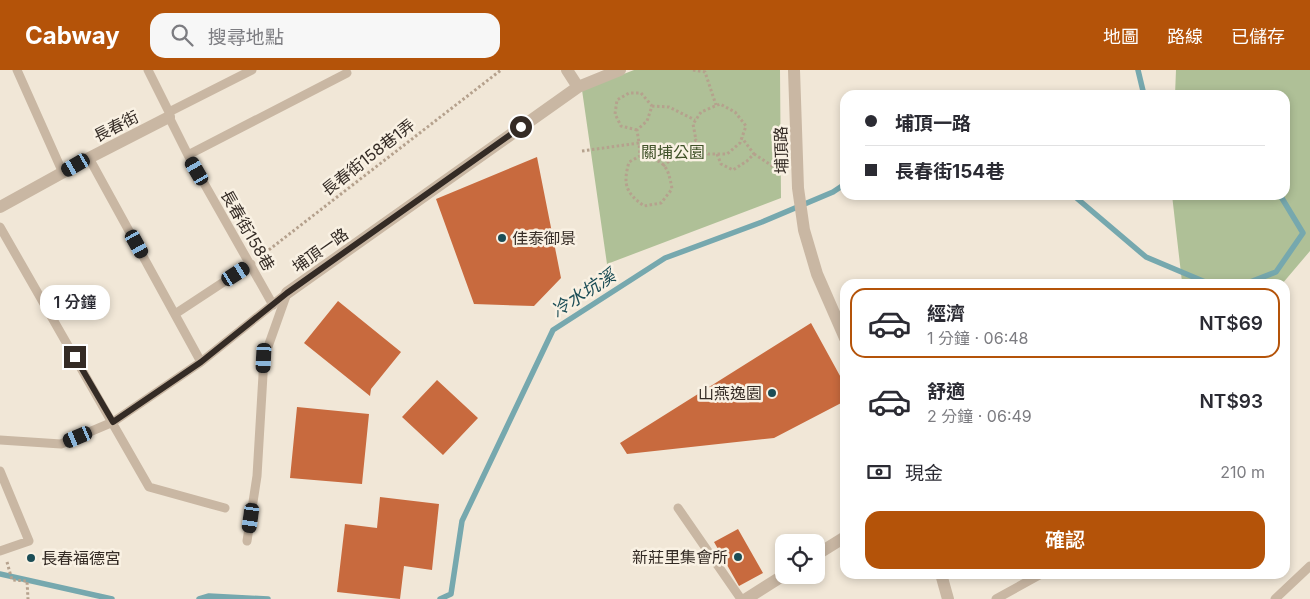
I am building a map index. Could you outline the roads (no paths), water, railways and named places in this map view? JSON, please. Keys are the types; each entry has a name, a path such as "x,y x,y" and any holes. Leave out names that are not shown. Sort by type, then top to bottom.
{"street":[{"path":"567,70 578,87"},
{"name":"埔頂一路","path":"287,293 578,87 620,70"},
{"name":"埔頂路","path":"794,70 798,188 804,230 817,274 840,327"},
{"name":"長春街","path":"0,207 169,115"},
{"path":"825,549 840,540"},
{"path":"942,579 948,599"},
{"path":"746,599 775,581"}],"lane":[{"path":"17,70 63,173"},
{"name":"長春街158巷","path":"148,70 188,155 274,305"},
{"path":"169,115 252,70"},
{"path":"188,155 347,73"},
{"path":"90,158 201,362"},
{"path":"0,227 149,487 225,508"},
{"path":"175,314 251,264"},
{"path":"0,440 61,444 113,422 201,362 287,293"},
{"name":"埔頂一路","path":"248,541 256,476 264,358 287,293"},
{"path":"0,470 29,541 0,552"},
{"path":"678,508 741,599"},
{"path":"1275,599 1310,566"},
{"path":"996,599 1033,579"}],"waterway":[{"name":"冷水坑溪","path":"1138,70 1143,90"},
{"name":"冷水坑溪","path":"440,599 451,594 462,521 553,330 665,258 762,222 840,187"},
{"name":"冷水坑溪","path":"1079,200 1146,257 1198,279"},
{"name":"冷水坑溪","path":"1258,279 1276,272 1303,233 1283,200"},
{"name":"冷水坑溪","path":"0,574 112,599"},
{"name":"冷水坑溪","path":"199,599 209,596 268,599"}],"place":[{"name":"佳泰御景","path":"502,238"},
{"name":"山燕逸園","path":"772,393"},
{"name":"新莊里集會所","path":"738,557"},
{"name":"長春福德宮","path":"31,558"}],"park label":[{"name":"關埔公園","path":"673,152"}]}
